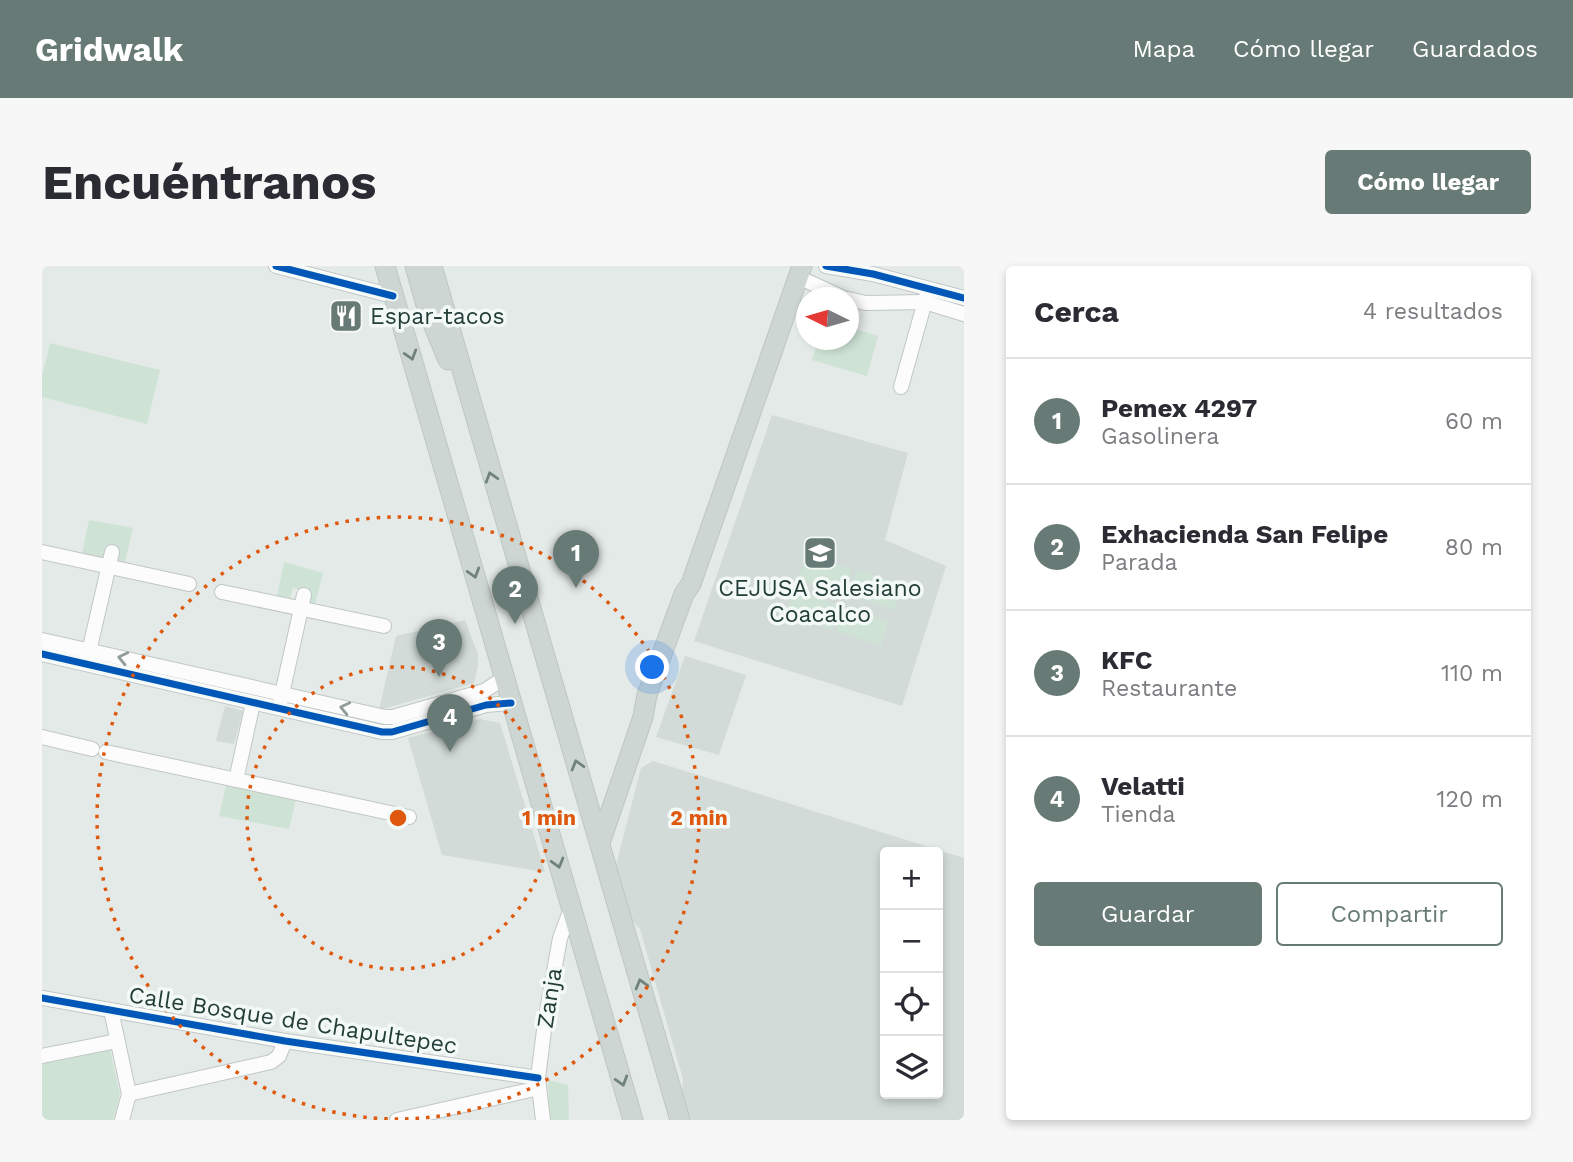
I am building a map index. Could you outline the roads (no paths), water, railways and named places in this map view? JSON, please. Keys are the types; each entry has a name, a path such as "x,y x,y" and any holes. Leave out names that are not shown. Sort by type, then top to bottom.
{"main road":[{"path":"385,266 633,1120"},
{"path":"415,266 428,312 481,442"},
{"path":"432,266 680,1120"},
{"path":"600,844 643,717 658,699 692,600 691,584 800,272"}],"street":[{"path":"276,266 393,296"},
{"path":"826,266 866,272 964,298"},
{"path":"800,272 827,287"},
{"path":"901,387 929,288"},
{"path":"859,301 925,302 964,314"},
{"path":"42,552 189,584"},
{"path":"87,657 112,552"},
{"path":"222,592 302,602 384,626"},
{"path":"279,709 302,602"},
{"path":"42,640 87,657 253,703 374,730 392,732 486,705 511,703"},
{"path":"42,654 87,657 282,694 376,716 393,717 484,691 504,678"},
{"path":"236,780 253,703"},
{"path":"42,737 409,817"},
{"name":"Zanja","path":"542,1120 538,1083 549,988 560,939 571,909"},
{"name":"Calle Bosque de Chapultepec","path":"42,998 538,1083"},
{"path":"111,1010 129,1094 122,1120"},
{"path":"42,1056 117,1041"},
{"path":"129,1094 271,1062 279,1056 285,1041"},
{"path":"397,1120 538,1083"}],"place":[{"name":"Espar-tacos","path":"346,316"},
{"name":"CEJUSA Salesiano Coacalco","path":"820,553"},
{"name":"Pemex 4297","path":"576,588"},
{"name":"Exhacienda San Felipe","path":"515,624"},
{"name":"KFC","path":"439,677"},
{"name":"Velatti","path":"450,752"}]}
